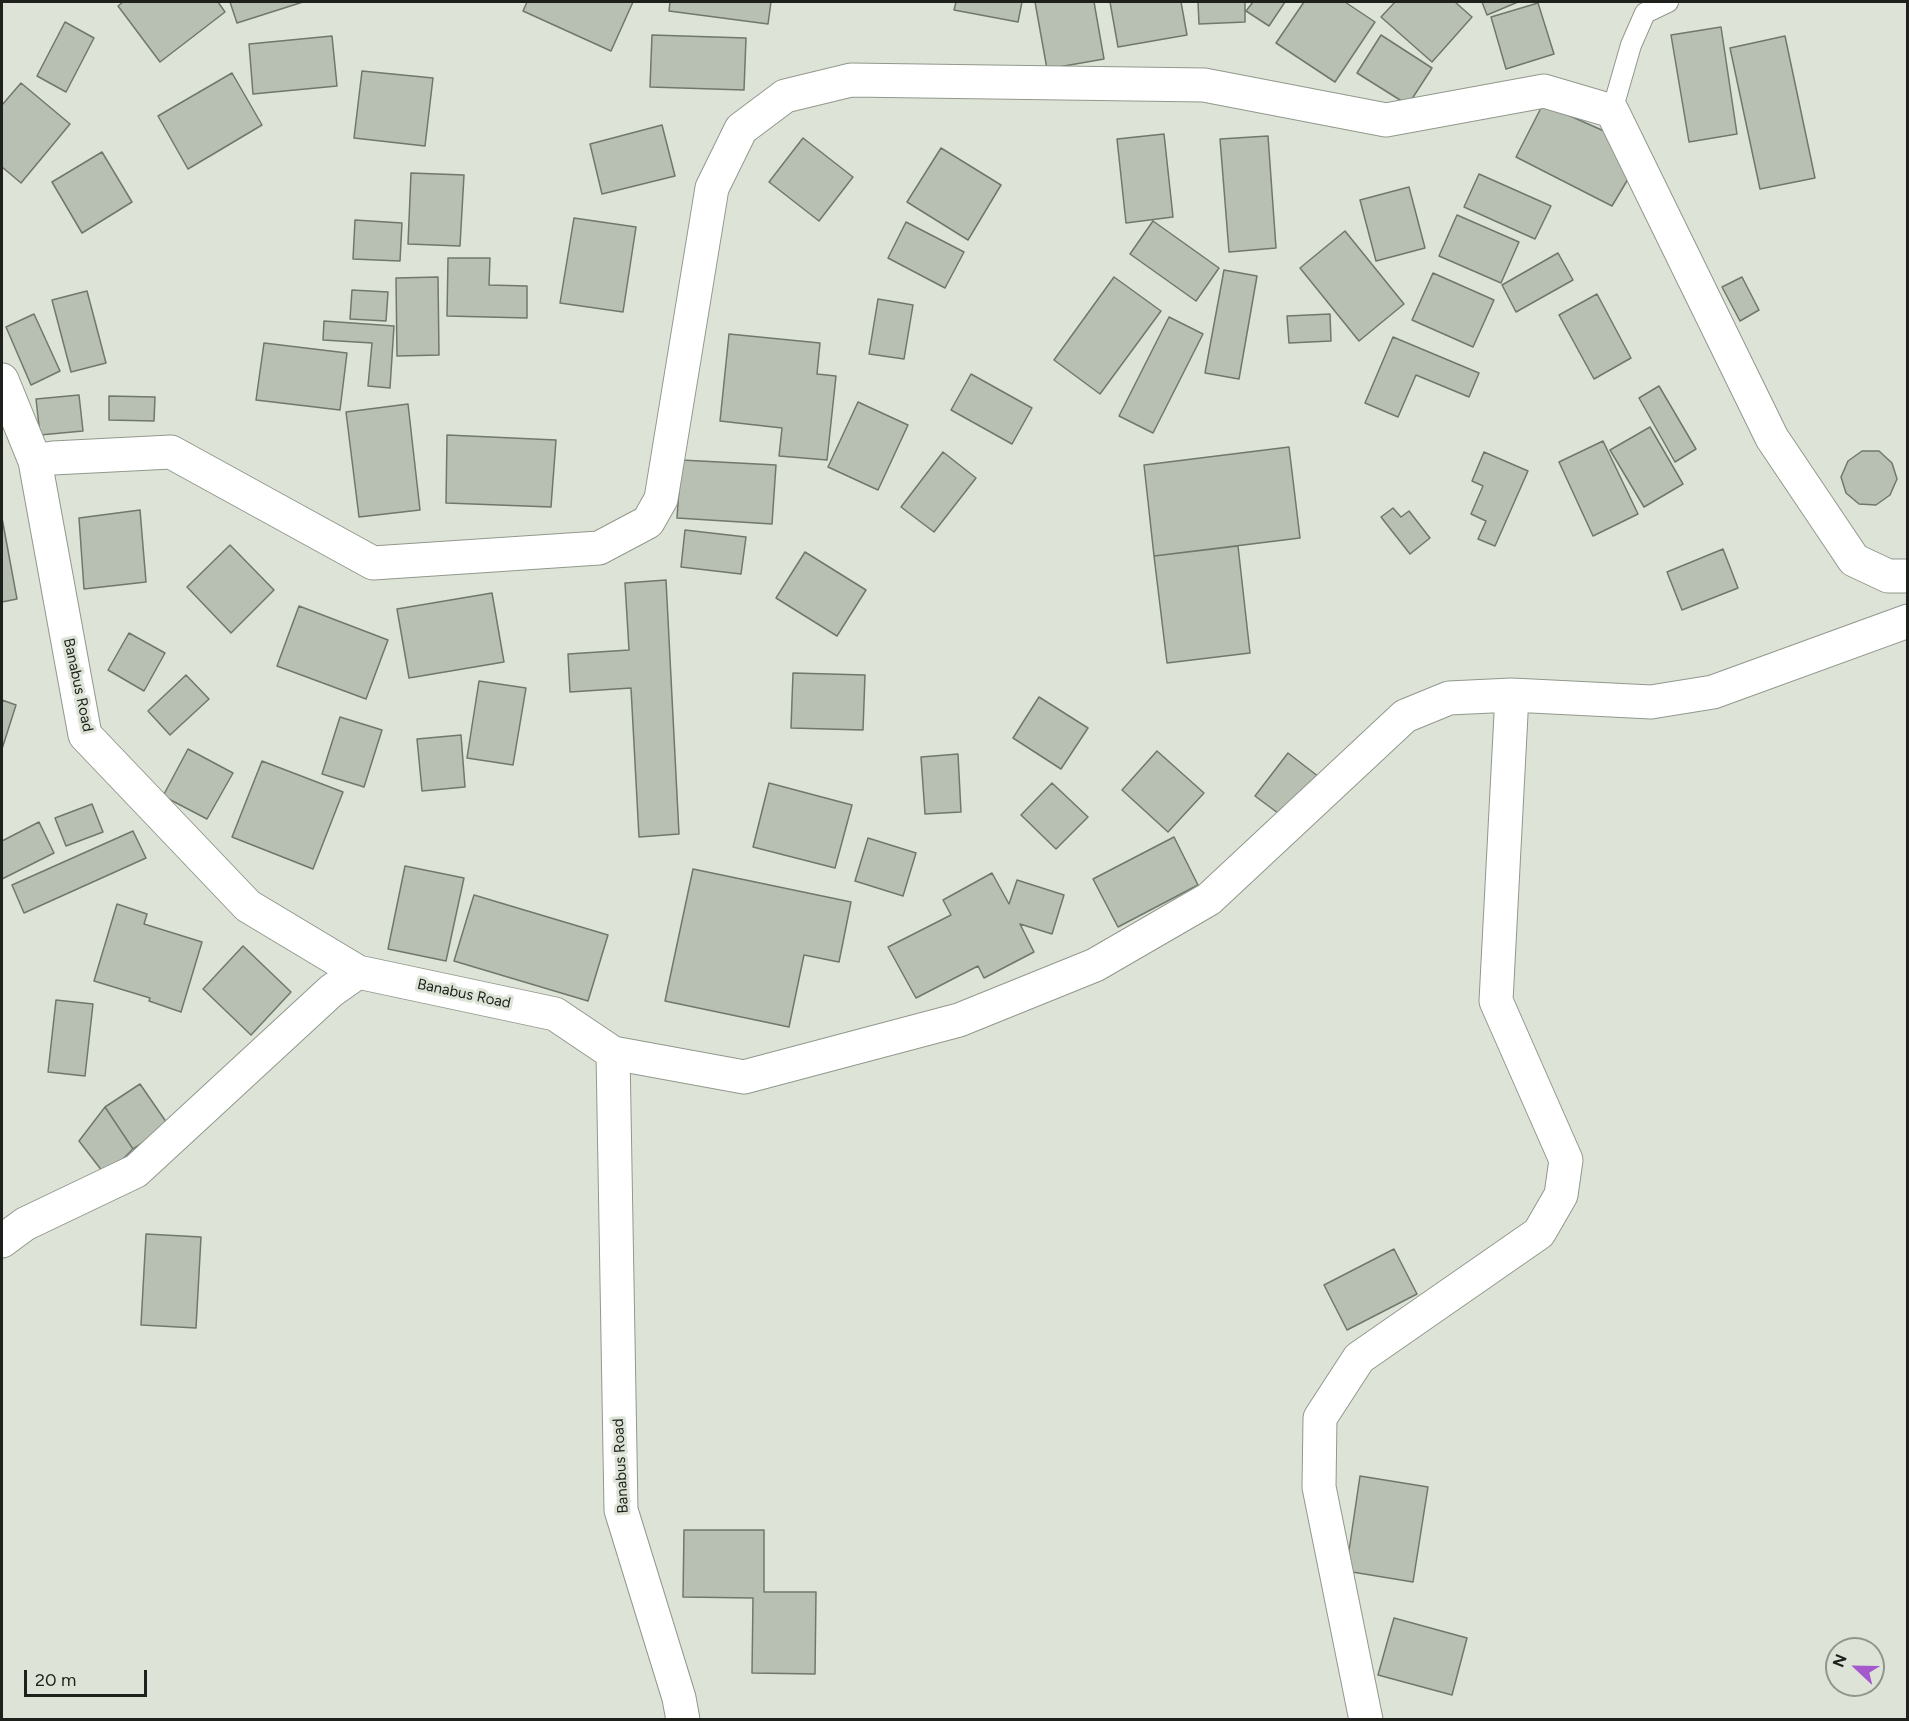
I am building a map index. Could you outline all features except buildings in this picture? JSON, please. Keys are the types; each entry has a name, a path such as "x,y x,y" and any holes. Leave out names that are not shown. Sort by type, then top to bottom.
{"street":[{"path":"35,461 53,458 171,452 373,563 599,548 648,522 661,499 712,188 741,129 785,96 851,80 1204,85 1386,120 1544,91 1612,111 1772,438 1854,560 1888,576 1908,576"},
{"name":"Banabus Road","path":"2,380 35,461 85,735 248,906 358,972 555,1014 613,1053 621,1510 679,1698 683,1719"},
{"path":"613,1053 744,1077 959,1020 1095,965 1209,899 1405,716 1449,698 1512,695 1651,702 1713,692 1908,621"},
{"path":"1366,1719 1319,1487 1320,1418 1359,1358 1539,1233 1561,1195 1566,1160 1496,1000 1512,695"},
{"path":"2,1241 25,1224 136,1171 332,991 358,972"}],"lane":[{"path":"1612,111 1631,45 1645,13 1668,2"}]}
